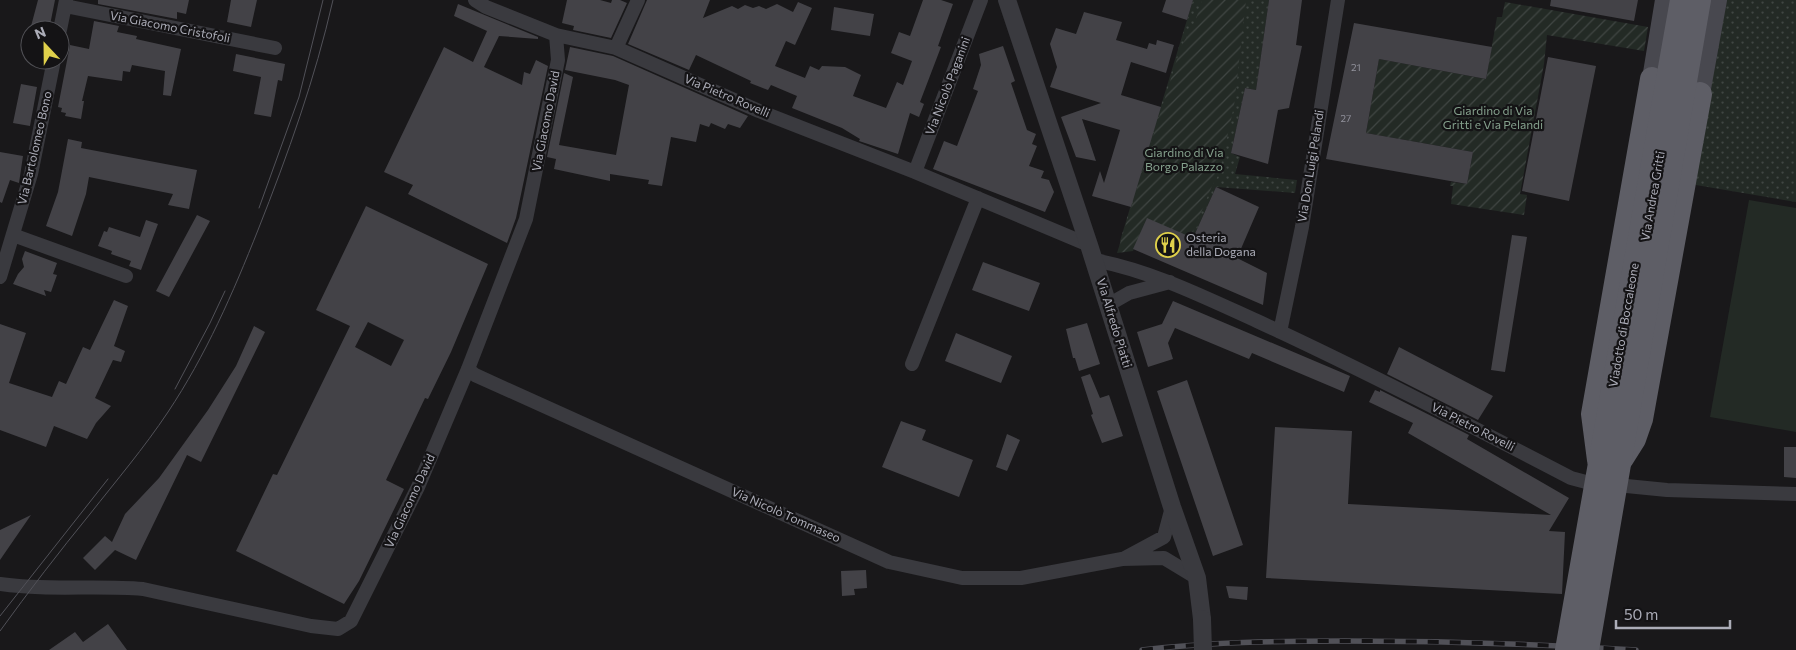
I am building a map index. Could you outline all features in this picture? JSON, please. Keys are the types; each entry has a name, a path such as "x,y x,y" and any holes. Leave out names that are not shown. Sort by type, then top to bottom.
{"highway":[{"name":"Viadotto di Boccaleone","path":"1587,650 1608,474 1682,0"},
{"name":"Viadotto di Boccaleone","path":"1567,650 1608,474 1699,0"},
{"path":"1608,474 1593,414 1652,79"},
{"path":"1608,474 1634,439 1641,419 1700,94"}],"main road":[{"path":"1652,79 1666,0"},
{"path":"1699,0 1714,20"},
{"path":"1700,94 1717,0"}],"street":[{"name":"Via Pietro Rovelli","path":"475,0 486,7 556,35 616,48 759,111 978,198 1092,253 1119,265 1170,282 1386,382 1571,478 1586,482 1608,474 1667,490 1796,494"},
{"path":"616,48 638,0"},
{"name":"Via Nicolò Paganini","path":"915,172 981,0"},
{"name":"Via Alfredo Piatti","path":"1007,0 1092,253 1172,507 1197,578 1202,619 1203,650"},
{"name":"Via Don Luigi Pelandi","path":"1280,332 1302,227 1338,0"},
{"name":"Via Andrea Gritti","path":"1608,474 1699,0"},
{"path":"62,20 66,3"},
{"name":"Via Giacomo Cristofoli","path":"66,3 275,48"},
{"name":"Via Giacomo David","path":"0,584 38,588 144,588 311,626 338,629 351,621 418,486 468,369 526,219 558,60 556,35"},
{"name":"Via Bartolomeo Bono","path":"0,277 31,174 52,70"},
{"name":"Via Andrea Gritti","path":"1608,474 1610,435 1669,109 1652,79"},
{"path":"1677,108 1700,94"},
{"path":"912,364 978,198"},
{"path":"13,236 126,276"},
{"path":"1108,305 1129,293 1170,282"},
{"name":"Via Nicolò Tommaseo","path":"468,369 475,375 890,562 962,578 1021,578 1122,559 1164,558 1197,578"},
{"name":"Via Nicolò Tommaseo","path":"1122,559 1164,537 1172,507"}],"green space":[{"name":"Giardino di Via Borgo Palazzo","path":"1193,0 1269,0 1256,90 1245,88 1231,153 1240,157 1235,174 1297,180 1295,193 1216,187 1193,238 1133,249 1120,241"},
{"name":"Giardino di Via Borgo Palazzo","path":"1202,0 1246,0 1234,106 1219,174 1212,186 1190,239 1146,218 1133,251 1117,253 1181,46 1194,25"},
{"path":"1723,0 1796,0 1796,202 1690,184"},
{"name":"Giardino di Via Gritti e Via Pelandi","path":"1505,2 1648,27 1644,51 1547,35 1544,64 1520,194 1527,195 1524,215 1451,204 1453,186 1450,186 1451,182 1467,184 1473,152 1366,133 1379,59 1486,79 1497,17 1502,17"},
{"path":"1749,200 1796,208 1796,432 1710,417"}],"building":[{"path":"38,0 55,0 51,20 33,20"},
{"path":"98,0 189,0 186,14 177,12 177,19 98,4"},
{"path":"231,0 257,0 251,27 227,22"},
{"path":"567,0 600,0 611,3 612,0 620,0 627,3 611,38 573,30 574,26 562,23"},
{"path":"647,0 710,0 703,18 732,6 738,9 745,5 753,8 759,6 766,9 777,4 793,12 798,2 812,8 795,45 786,41 775,66 805,78 810,66 819,70 822,66 845,67 861,75 853,96 886,108 897,82 903,85 912,61 891,53 899,32 910,36 923,0 941,0 953,4 938,46 941,47 920,102 924,104 919,117 910,113 898,154 859,141 860,139 842,128 792,108 797,96 771,85 768,90 750,83 751,81 696,55 689,70 628,44"},
{"path":"1166,0 1193,0 1187,20 1162,12"},
{"path":"1269,0 1302,0 1296,45 1302,46 1289,108 1278,110 1268,164 1231,153 1245,88 1256,90"},
{"path":"1551,0 1638,0 1634,21 1550,6"},
{"path":"458,4 538,37 538,39 499,36 484,67 522,85 524,72 530,74 536,60 548,66 516,218 507,243 408,194 413,185 384,172 444,47 473,62 487,31 454,16"},
{"path":"834,7 874,14 870,36 831,30"},
{"path":"1084,12 1122,22 1116,40 1147,49 1149,43 1156,45 1157,40 1174,45 1166,73 1131,62 1121,95 1161,107 1131,207 1092,196 1100,171 1104,183 1120,130 1082,119 1096,161 1076,157 1061,117 1101,103 1050,87 1057,67 1050,44 1056,28 1076,34"},
{"path":"94,21 119,26 117,32 137,36 136,39 181,49 171,96 163,95 165,71 132,65 130,72 123,71 122,81 88,76 82,101 84,101 81,119 65,116 66,113 61,112 62,108 58,107 65,70 70,70 70,45 89,49"},
{"path":"1354,23 1492,47 1486,79 1379,59 1366,133 1473,152 1467,184 1326,159"},
{"path":"1003,46 1015,81 1011,83 1027,130 1036,134 1032,144 1037,146 1029,166 1044,171 1041,178 1049,180 1054,192 1045,212 933,169 944,141 957,146 978,91 973,89 981,65 979,54"},
{"path":"570,47 613,56 748,116 740,128 728,124 725,129 711,123 709,127 700,124 696,142 671,137 662,186 648,184 649,180 610,174 610,181 554,169 556,159 547,157 564,73 573,77 559,145 616,155 629,85 615,80 565,70"},
{"path":"236,54 285,64 282,81 278,80 271,117 254,114 261,77 233,71"},
{"path":"1548,57 1596,66 1569,201 1522,191"},
{"path":"21,84 37,87 30,126 13,123"},
{"path":"68,139 82,142 81,148 197,170 189,209 168,205 173,194 89,177 86,194 72,236 46,226 58,192"},
{"path":"0,152 23,156 19,183 10,180 2,203 0,202"},
{"path":"1216,187 1259,207 1237,258 1267,273 1263,305 1133,249 1147,218 1193,238"},
{"path":"366,206 488,264 451,352 428,399 425,398 386,480 404,489 359,581 344,604 236,551 273,474 277,475 350,326 316,310","holes":["368,322 404,340 391,366 355,347"]},
{"path":"197,215 210,221 169,297 156,291"},
{"path":"146,220 158,224 141,270 129,266 131,261 111,254 112,251 98,246 104,231 107,232 109,227 140,237"},
{"path":"1512,235 1527,237 1505,372 1491,370"},
{"path":"25,251 57,263 53,274 57,275 51,292 44,290 46,296 13,284 24,267 22,259"},
{"path":"983,262 1040,283 1029,311 972,290"},
{"path":"114,300 128,306 114,346 125,351 121,362 113,360 95,398 111,406 96,423 87,439 54,426 46,447 0,430 0,324 26,333 9,383 52,397 59,381 66,384 83,347 90,350"},
{"path":"1173,301 1350,376 1344,392 1252,353 1249,359 1175,328 1168,343 1173,359 1148,367 1137,332 1162,324"},
{"path":"1087,323 1100,364 1079,371 1075,358 1073,358 1066,329"},
{"path":"254,326 265,332 201,462 187,455 136,560 115,550 95,570 83,558 105,536 112,542 125,514 159,478 208,410 236,366"},
{"path":"956,333 1012,356 1001,383 945,361"},
{"path":"1399,347 1493,396 1478,420 1387,374"},
{"path":"1090,374 1100,398 1109,395 1123,436 1102,443 1091,415 1093,414 1081,377"},
{"path":"1187,380 1243,545 1213,556 1157,391"},
{"path":"1375,390 1380,392 1380,390 1469,435 1467,439 1569,498 1549,531 1565,532 1562,594 1266,578 1275,427 1352,431 1348,504 1551,515 1408,433 1413,423 1369,402"},
{"path":"901,421 926,430 922,440 973,460 959,497 882,467"},
{"path":"1007,434 1020,440 1007,471 996,467"},
{"path":"1784,447 1796,447 1796,478 1784,477"},
{"path":"31,515 0,560 0,530"},
{"path":"866,570 867,588 854,589 855,595 842,596 841,571"},
{"path":"1226,586 1248,587 1247,600 1229,598"},
{"path":"108,624 127,650 49,650 75,632 83,642"}],"tram line":[{"path":"259,208 299,97 323,0"},
{"path":"0,631 168,412 207,346 239,277 280,173 309,87 333,0"},
{"path":"175,389 225,291"},
{"path":"0,616 108,479"}],"railway":[{"path":"1142,650 1192,645 1294,641 1491,643 1636,650"}],"place":[{"name":"Osteria della Dogana","path":"1168,245"}]}
